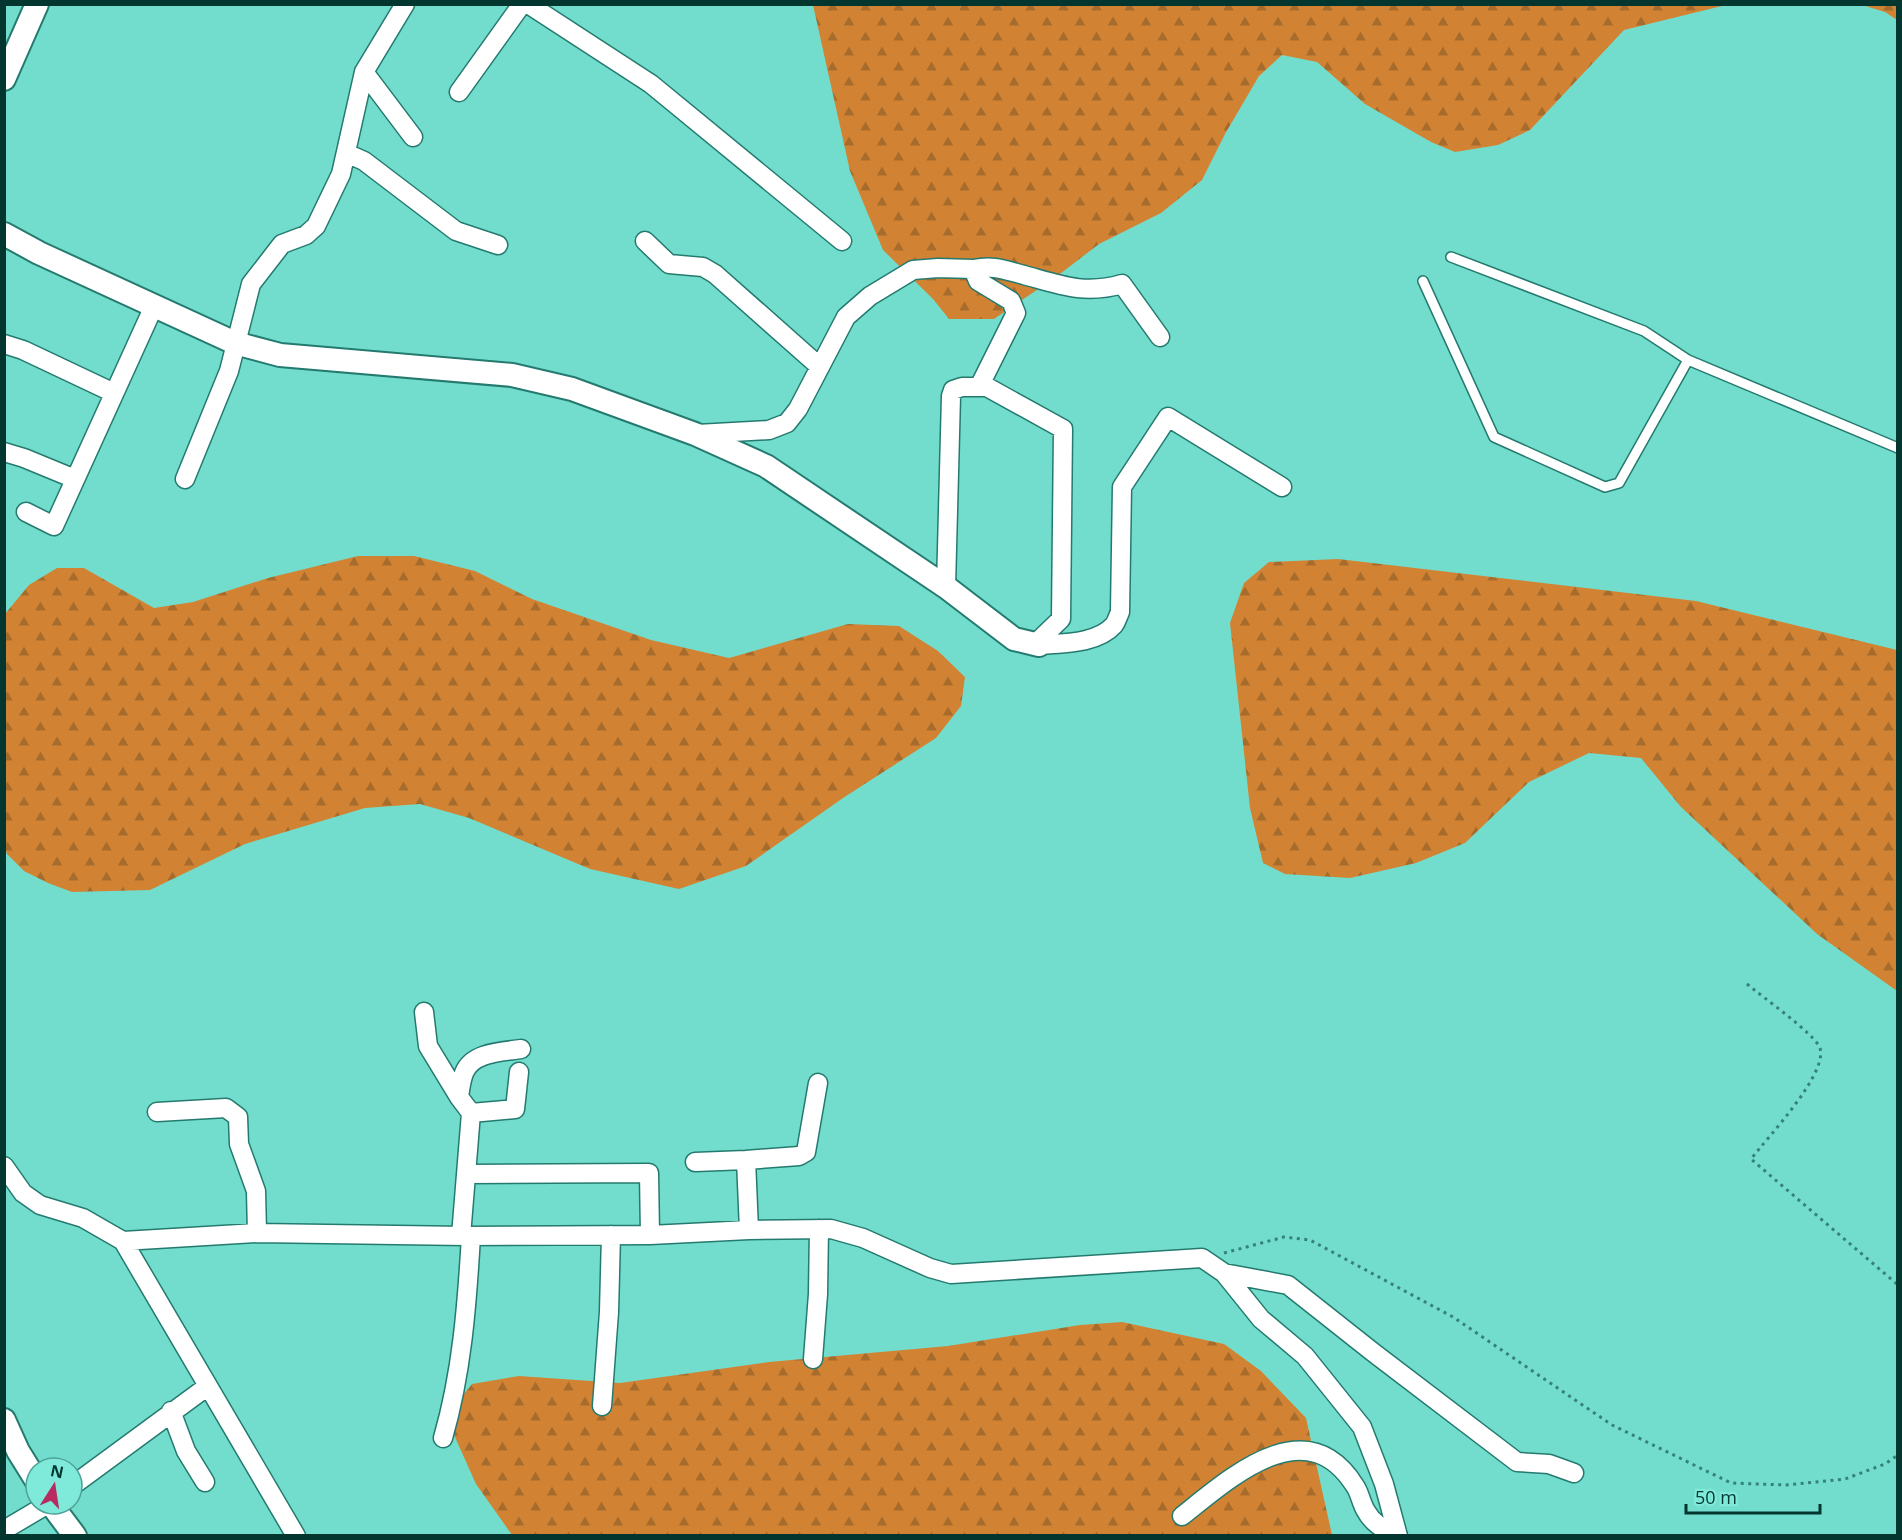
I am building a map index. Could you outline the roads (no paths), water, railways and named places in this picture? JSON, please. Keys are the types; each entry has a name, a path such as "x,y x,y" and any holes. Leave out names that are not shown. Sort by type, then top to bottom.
{"street":[{"path":"4,79 37,4"},
{"path":"185,479 229,371 252,284 282,244 306,235 316,226 341,174 364,72 405,4"},
{"path":"459,92 522,4"},
{"path":"528,4 651,84 842,241"},
{"path":"364,72 413,137"},
{"path":"346,153 364,160 456,231 498,245"},
{"path":"4,234 39,253 236,343 280,356 512,375 572,389 695,434 766,466 946,587 1014,639 1037,644 1072,643 1100,635 1114,624 1120,612 1122,487 1168,417 1282,487"},
{"path":"645,241 669,264 703,267 715,274 820,367"},
{"path":"695,434 769,430 787,423 798,410 846,317 870,296 913,270 973,269 990,266 1081,289 1104,289 1122,284 1160,338"},
{"path":"973,269 978,281 1011,301 1016,313 979,387"},
{"path":"26,512 54,526 154,306"},
{"path":"4,344 23,350 114,393"},
{"path":"946,587 951,396 953,390 962,387 987,387 1063,429 1061,619 1037,644"},
{"path":"4,453 24,458 75,479"},
{"path":"424,1012 428,1046 471,1113 466,1174 466,1318 451,1411 443,1438"},
{"path":"459,1097 465,1071 474,1060 490,1054 521,1049"},
{"path":"471,1113 515,1108 519,1072"},
{"path":"695,1162 799,1156 806,1152 818,1083"},
{"path":"157,1112 226,1108 238,1117 238,1144 256,1191 257,1233"},
{"path":"746,1160 749,1230"},
{"path":"4,1166 23,1193 40,1205 83,1218 123,1241 296,1536"},
{"path":"466,1174 649,1173 650,1235"},
{"path":"813,1359 818,1294 819,1229"},
{"path":"123,1241 257,1233 466,1236 650,1235 831,1229 863,1238 930,1268 951,1274 1202,1258 1224,1273 1262,1319 1305,1356 1362,1427 1384,1484 1398,1536"},
{"path":"602,1406 609,1312 611,1235"},
{"path":"1224,1273 1288,1285 1517,1462 1549,1464 1574,1473"},
{"path":"84,1477 208,1386"},
{"path":"171,1411 186,1451 206,1482"},
{"path":"4,1420 24,1461"},
{"path":"1182,1516 1234,1475 1258,1461 1279,1452 1303,1451 1337,1463 1356,1486 1366,1511 1378,1527 1398,1536"},
{"path":"4,1530 29,1516"},
{"path":"59,1516 75,1536"}],"lane":[{"path":"1451,257 1644,331 1688,360 1898,448"},
{"path":"1423,281 1494,437 1605,487 1619,483 1688,360"}]}
